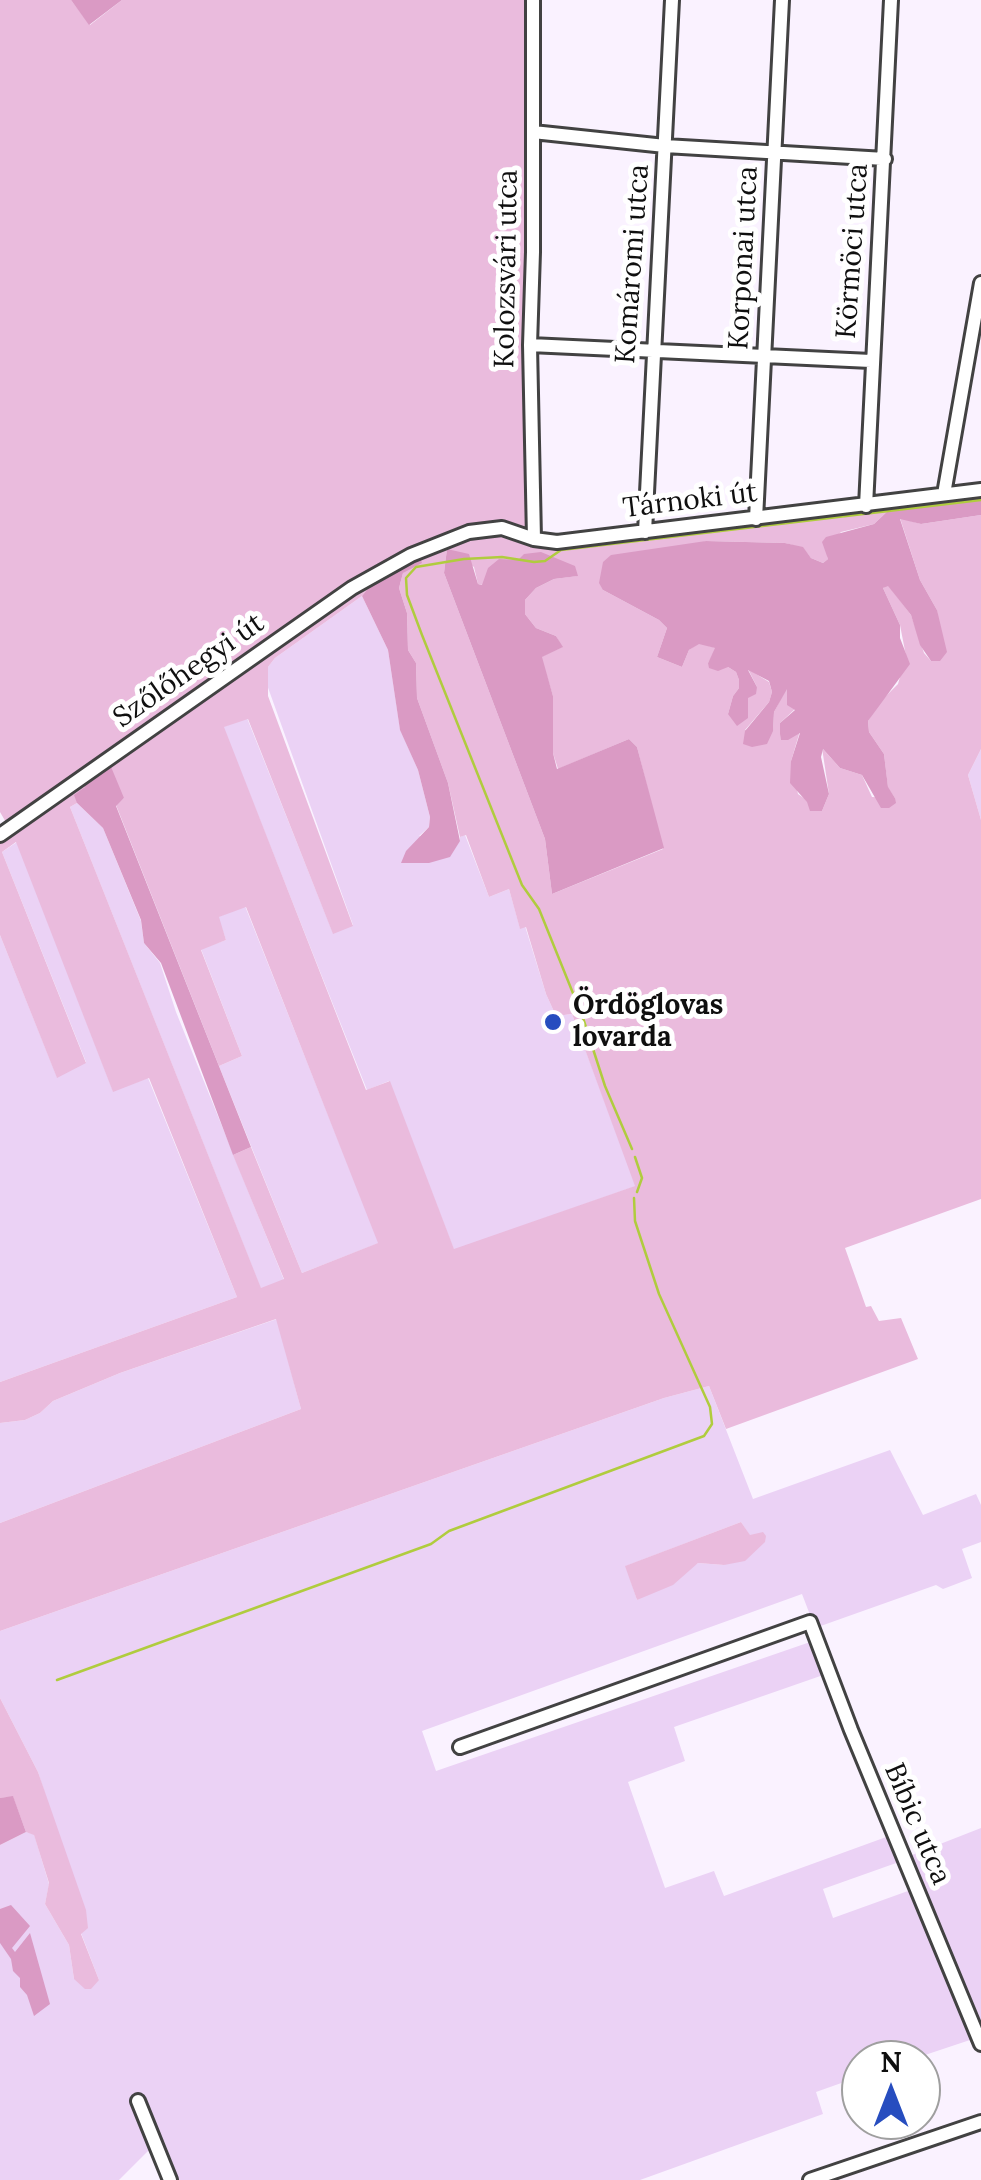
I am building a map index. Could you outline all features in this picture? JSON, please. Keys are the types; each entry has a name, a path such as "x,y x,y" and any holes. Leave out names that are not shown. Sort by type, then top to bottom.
{"street":[{"name":"Kolozsvári utca","path":"533,0 530,345 534,539"},
{"name":"Komáromi utca","path":"644,532 672,0"},
{"name":"Korponai utca","path":"756,518 782,0"},
{"name":"Körmöci utca","path":"866,506 891,0"},
{"path":"534,132 665,146 885,158"},
{"path":"944,494 981,283"},
{"path":"530,345 871,361"},
{"name":"Tárnoki út","path":"410,555 487,528 557,542 981,490"},
{"name":"Szőlőhegyi út","path":"0,835 352,588 410,555"},
{"name":"Bíbic utca","path":"460,1747 810,1622 850,1730 981,2044"},
{"path":"138,2101 170,2180"},
{"path":"810,2180 981,2122"}],"shaded area":[{"path":"0,0 71,0 90,25 122,0 531,0 528,538 550,542 776,520 840,518 892,507 874,524 841,532 826,549 828,559 823,563 811,558 803,548 785,543 706,541 603,590 667,628 657,657 682,667 689,650 699,643 716,648 708,663 728,667 739,680 728,714 746,706 757,687 748,669 769,682 769,702 745,730 773,730 774,712 787,687 795,709 780,723 781,740 800,731 791,761 798,794 822,811 829,794 822,748 840,768 862,775 872,797 895,798 888,788 884,754 869,732 868,721 898,684 906,656 900,625 883,588 888,585 911,615 924,653 931,661 940,661 937,610 920,580 900,518 921,524 981,515 981,749 968,775 981,820 981,1199 845,1248 866,1307 871,1306 879,1321 901,1318 918,1359 726,1429 709,1386 664,1398 0,1631 0,1523 301,1409 276,1319 120,1373 53,1401 25,1420 0,1423 0,1382 237,1297 149,1078 113,1092 16,842 2,852 86,1063 57,1078 0,935 0,829 7,824 0,812","holes":["447,549 474,567 478,584 483,585 519,560 577,576 554,579 536,588 525,600 525,614 536,628 556,636 562,647 541,657 553,696 553,753 558,769 629,739 637,747 663,849 552,894 545,839 444,573","419,557 403,573 399,588 407,613 408,650 416,663 417,698 448,783 460,837 466,835 489,897 509,889 520,929 526,927 556,1016 572,1014 635,1186 454,1249 390,1081 366,1090 224,727 248,719 333,934 353,926 268,696 268,667 362,596 375,579","85,787 124,798 116,805 219,1066 242,1056 201,950 226,940 219,917 246,907 378,1243 302,1273 251,1147 233,1155 284,1279 261,1288 70,807 77,803"]},
{"path":"71,0 122,0 89,25"},
{"path":"981,494 981,515 921,524 900,519 920,580 937,610 947,652 940,661 931,661 920,645 911,615 888,586 883,588 900,625 900,638 910,664 868,721 869,732 884,754 888,787 895,798 896,803 889,808 881,808 862,775 840,768 823,749 821,757 829,794 822,811 810,811 790,783 791,761 800,733 781,740 780,723 795,710 787,705 787,689 774,712 773,731 767,744 743,744 745,731 769,702 769,681 748,670 757,687 756,694 748,698 748,718 737,726 728,714 739,680 728,667 718,671 709,668 715,648 699,644 689,650 682,667 657,657 667,628 603,590 599,583 603,562 611,555 706,541 785,543 803,547 811,558 823,563 828,559 822,542 826,537 874,524 892,507"},
{"path":"447,549 469,554 478,584 482,585 488,568 499,559 518,560 524,554 541,552 575,566 578,576 554,579 536,588 525,600 525,614 536,628 556,636 563,647 542,657 553,696 553,753 557,769 629,739 637,747 664,848 552,894 545,839 444,573"},
{"path":"420,557 422,563 403,573 399,588 407,613 408,650 416,663 417,698 448,783 460,841 450,857 429,863 401,863 406,851 429,827 430,817 418,770 400,730 388,650 362,596 375,579"},
{"path":"362,596 388,650 400,729 418,770 430,817 429,827 419,836 460,841 465,835 489,897 509,889 520,928 525,926 556,1016 572,1014 636,1186 454,1250 389,1081 367,1090 223,727 247,718 333,933 353,925 266,682 268,667 275,658"},
{"path":"981,749 981,820 968,775"},
{"path":"109,762 124,798 116,806 251,1147 233,1155 161,963 144,943 141,920 103,828 77,803 74,795 85,787 82,781"},
{"path":"77,803 103,828 141,921 144,943 160,963 284,1280 261,1289 70,807"},
{"path":"17,842 113,1091 148,1078 237,1297 0,1382 0,935 57,1077 86,1062 2,852"},
{"path":"245,906 379,1243 302,1273 219,1066 242,1056 201,949 226,940 218,917"},
{"path":"277,1319 301,1409 0,1523 0,1423 25,1420 53,1401 120,1373"},
{"path":"709,1386 753,1499 890,1450 923,1515 976,1494 981,1505 981,1542 962,1549 972,1578 943,1589 936,1585 815,1628 802,1594 422,1731 436,1771 816,1640 829,1673 674,1727 685,1761 628,1782 665,1888 714,1871 724,1896 889,1836 899,1862 823,1889 833,1918 919,1887 907,1857 981,1828 981,2026 971,2030 973,2039 941,2050 941,2040 841,2040 841,2083 816,2092 823,2114 640,2180 179,2180 164,2141 153,2146 119,2180 0,2180 0,1845 26,1832 34,1834 49,1884 45,1904 69,1945 74,1979 99,1980 81,1933 59,1838 38,1772 0,1698 0,1631 664,1398","holes":["741,1522 750,1536 724,1565 698,1563 637,1600 626,1566"]},
{"path":"741,1522 750,1535 763,1532 766,1536 765,1542 745,1561 724,1565 698,1563 673,1585 637,1600 625,1566"},
{"path":"0,1698 38,1772 86,1910 88,1928 81,1934 99,1980 91,1989 85,1989 74,1979 69,1945 45,1904 49,1883 34,1835 26,1832 13,1797 0,1798"},
{"path":"13,1796 26,1832 0,1845 0,1798"},
{"path":"11,1905 30,1926 12,1948 15,1952 30,1933 50,2004 34,2016 20,1987 20,1978 0,1943 0,1909"}],"waterway":[{"path":"632,1149 539,909 522,885 422,635 407,595 406,578 416,567 464,559 545,561 561,550 981,500"},
{"path":"635,1157 642,1178 637,1192"},
{"path":"57,1680 431,1544 449,1531 704,1436 712,1424 710,1407 659,1294 635,1221 634,1198"}],"place":[{"name":"Ördöglovas lovarda","path":"553,1022"}]}
